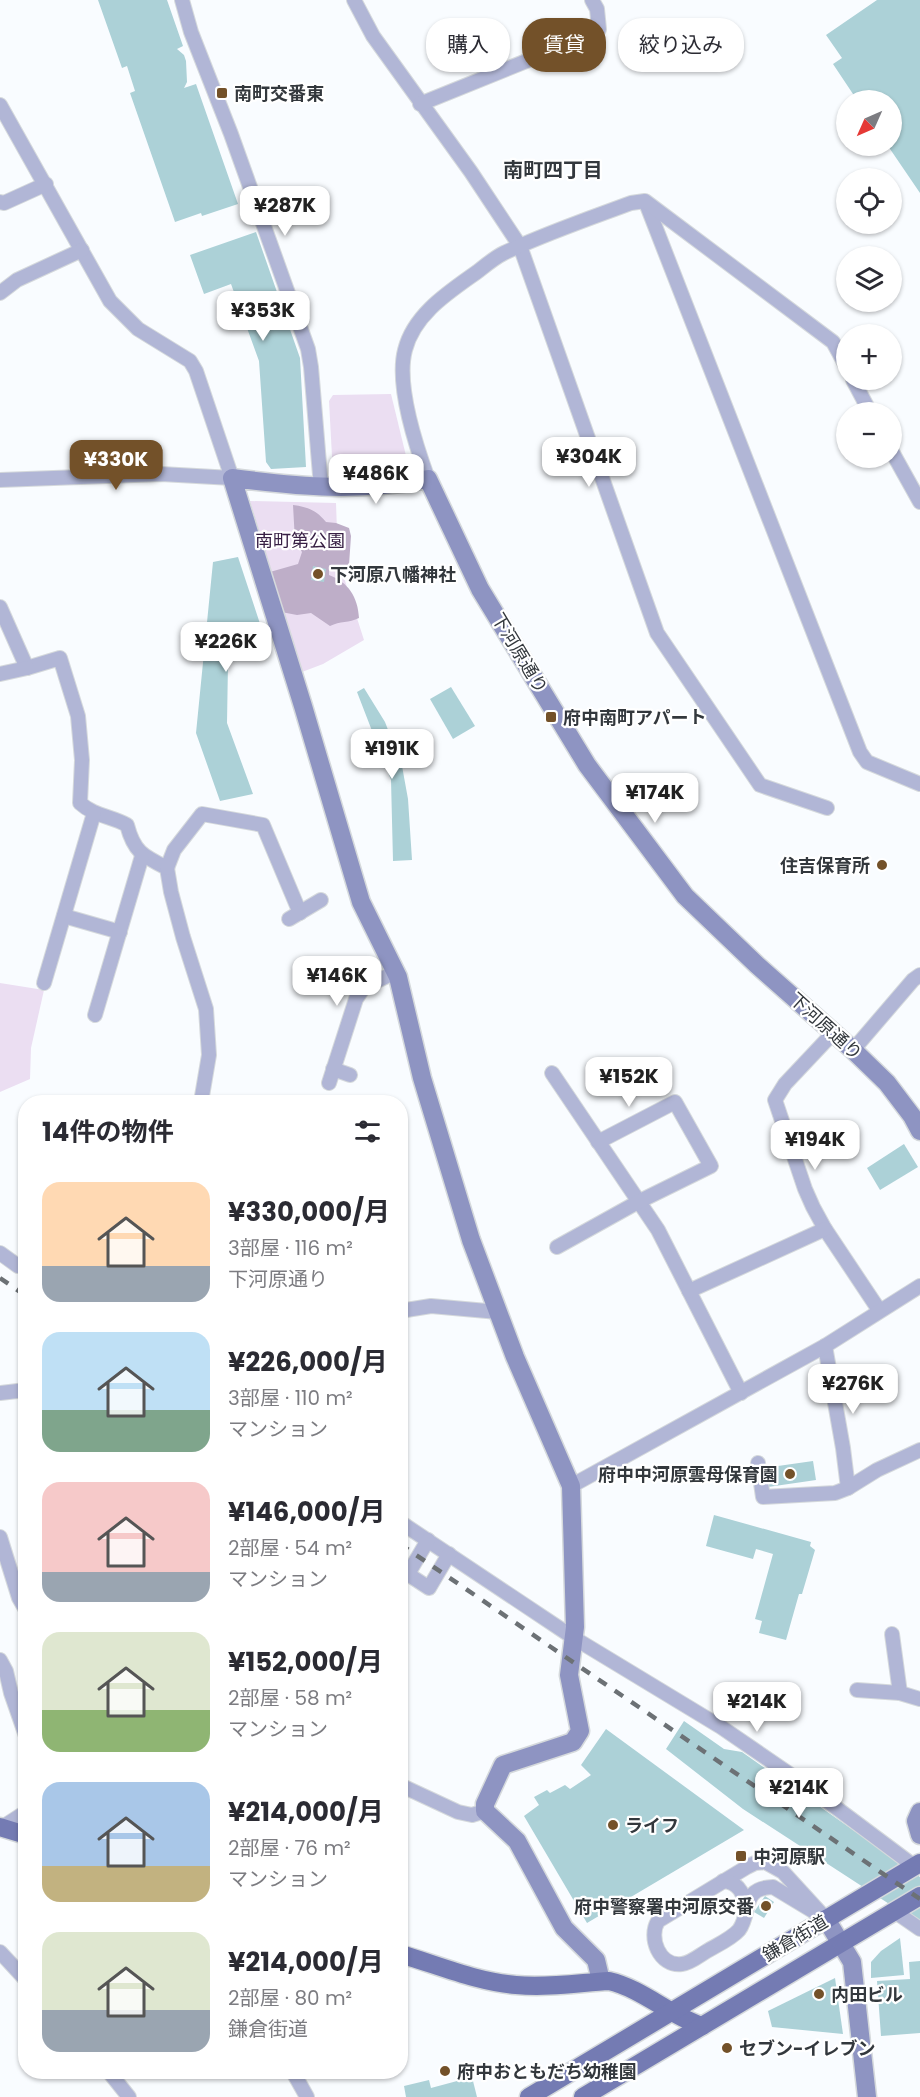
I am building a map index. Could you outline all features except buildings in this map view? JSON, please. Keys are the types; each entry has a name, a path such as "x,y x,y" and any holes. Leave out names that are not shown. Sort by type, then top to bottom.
{"main road":[{"path":"1,1827 18,1832"},
{"name":"鎌倉街道","path":"529,2097 917,1864"},
{"name":"鎌倉街道","path":"583,2097 607,2090 702,2026 920,1896"},
{"path":"408,1956 479,1978 516,1985 609,1981 626,1986 670,2013 702,2026"}],"street":[{"path":"182,0 191,32 231,134 308,349 321,487"},
{"path":"354,0 374,36 420,104 471,172 520,246 657,633 760,785 827,808"},
{"path":"420,104 591,35 599,29 597,9 591,0"},
{"path":"0,105 110,301 138,329 190,362 196,371 303,706 361,902 396,972 422,1078 471,1240 520,1368 570,1486 574,1638 568,1675 580,1731 573,1742 503,1765 485,1804 485,1811 517,1841 564,1928 596,1960 601,1981"},
{"path":"0,202 4,203 46,184"},
{"path":"645,201 860,752 867,762 920,784"},
{"path":"0,480 160,474 232,478 321,487 392,486 428,479 412,428 405,394 403,363 405,349 418,323 430,308 501,255 631,203 645,201 833,342 836,348"},
{"path":"0,293 17,280 82,250"},
{"path":"901,468 920,502"},
{"name":"下河原通り","path":"428,479 480,589 599,782 685,896 853,1050 886,1083 912,1116 920,1131"},
{"path":"0,607 27,668"},
{"path":"0,674 60,658 78,716 82,760 80,803 94,813 117,819 127,825 131,841 142,856 167,868"},
{"path":"44,983 94,813"},
{"path":"202,1095 209,1055 206,1009 177,914 167,868 174,850 202,814 262,825 295,916 321,900"},
{"path":"95,1015 142,856"},
{"path":"64,916 120,932"},
{"path":"328,1083 356,999 364,987 396,972"},
{"path":"853,1050 920,975"},
{"path":"834,1032 785,1084 775,1100 805,1189 825,1229 879,1310"},
{"path":"333,1069 350,1075"},
{"path":"552,1073 658,1230 741,1393"},
{"path":"557,1247 638,1202 711,1166 675,1102 597,1142"},
{"path":"689,1291 825,1229"},
{"path":"0,1253 18,1266"},
{"path":"570,1486 825,1346 920,1286"},
{"path":"408,1310 431,1306 498,1312"},
{"path":"825,1346 848,1488"},
{"path":"0,1393 18,1391"},
{"path":"758,1463 764,1497 835,1493 920,1450"},
{"path":"408,1527 574,1638 721,1727 917,1864"},
{"path":"0,1537 18,1595"},
{"path":"408,1567 428,1540"},
{"path":"408,1575 429,1588 449,1554"},
{"path":"892,1634 900,1693"},
{"path":"0,1660 6,1671 18,1713"},
{"path":"857,1690 900,1693 920,1700"},
{"path":"408,1789 458,1812 472,1815 485,1811"},
{"path":"920,1812 916,1821 920,1835"},
{"path":"1,1827 18,1817"},
{"path":"826,1919 772,1887 757,1890 748,1901 743,1921 733,1935 686,1963 672,1963 663,1957 653,1936 658,1921 755,1863 765,1862 783,1872 826,1919 852,1962 867,2097"},
{"path":"723,1881 738,1887 746,1909"},
{"path":"894,1911 920,1929"},
{"path":"0,1952 18,1971"},
{"path":"115,2079 129,2097"},
{"path":"297,2079 307,2097"}],"green space":[{"path":"391,394 408,464 333,475 329,401 333,395"},
{"name":"南町第公園","path":"250,501 336,503 338,559 364,640 323,664 302,672"},
{"path":"293,505 311,510 326,522 349,528 351,536 349,565 343,568 329,568 329,575 342,582 351,591 357,603 359,618 330,626 311,613 297,615 276,611 270,572 298,564 302,552 295,541"},
{"path":"0,983 44,990 31,1048 30,1079 0,1092"}],"railway":[{"path":"0,1278 18,1290"},
{"path":"408,1549 920,1899"}],"place":[{"name":"南町交番東","path":"222,93"},
{"name":"下河原八幡神社","path":"318,574"},
{"name":"府中南町アパート","path":"551,717"},
{"name":"住吉保育所","path":"882,865"},
{"name":"府中中河原雲母保育園","path":"790,1474"},
{"name":"ライフ","path":"613,1825"},
{"name":"中河原駅","path":"741,1856"},
{"name":"府中警察署中河原交番","path":"766,1906"},
{"name":"内田ビル","path":"819,1994"},
{"name":"セブン-イレブン","path":"727,2048"},
{"name":"府中おともだち幼稚園","path":"445,2071"}],"district":[{"name":"南町四丁目","path":"553,170"}]}
